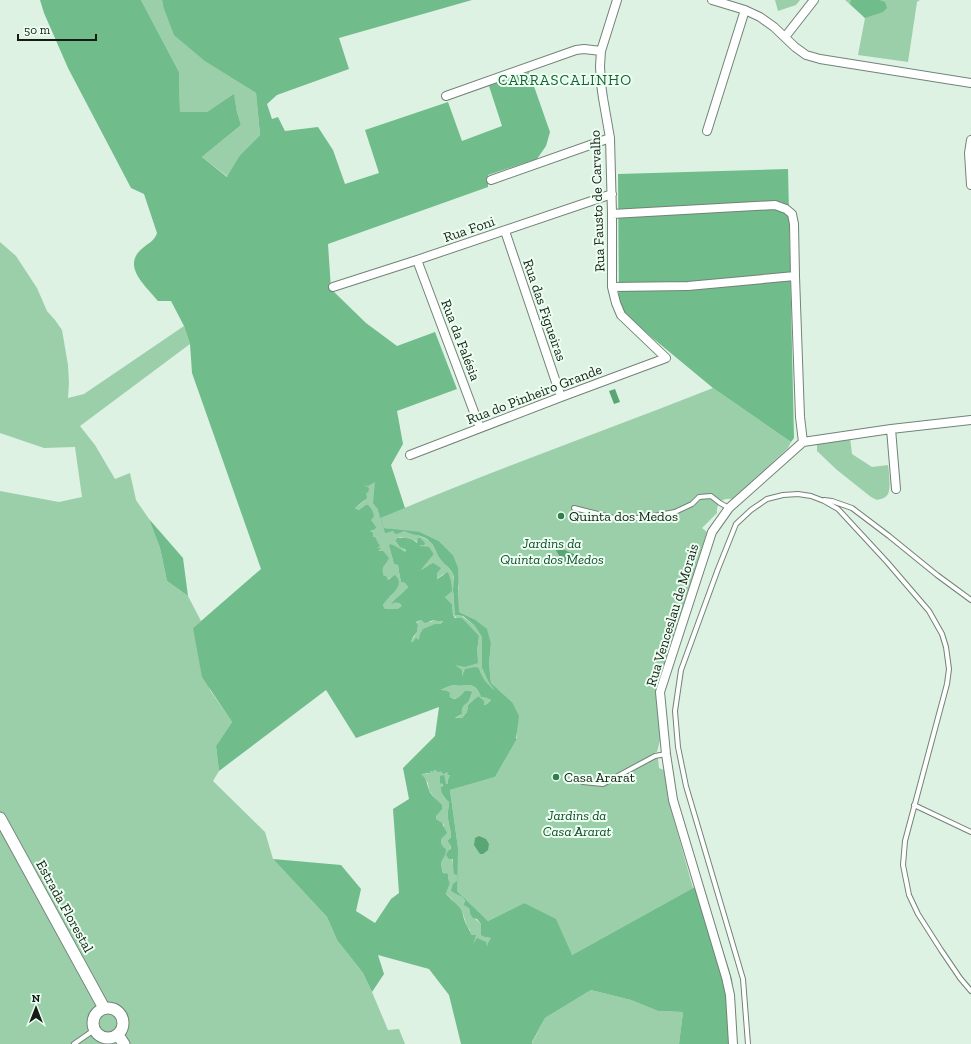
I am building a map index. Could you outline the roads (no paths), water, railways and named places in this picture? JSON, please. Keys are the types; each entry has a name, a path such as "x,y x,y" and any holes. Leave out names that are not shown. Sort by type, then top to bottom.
{"main road":[{"name":"Estrada Florestal","path":"0,818 104,1008"},
{"path":"104,1008 112,1008 120,1012 123,1020 121,1040 112,1038 105,1039 98,1036 94,1030 92,1021 96,1013 104,1008"}],"street":[{"name":"Rua Fausto de Carvalho","path":"617,0 601,51 601,84 610,138 612,194 612,287 620,315 666,358"},
{"path":"712,0 745,10 765,20 795,47 806,54 820,59 971,83"},
{"path":"785,37 814,0"},
{"path":"708,131 745,10"},
{"path":"446,96 576,50 584,49 601,51"},
{"path":"492,180 610,138"},
{"path":"971,140 969,153 971,184"},
{"name":"Rua Foni","path":"333,287 505,231 612,194"},
{"path":"612,214 775,205 786,209 792,214 794,224 800,417 803,442 891,429 971,420"},
{"name":"Rua das Figueiras","path":"505,231 561,397"},
{"name":"Rua da Falésia","path":"417,260 480,428"},
{"path":"612,287 688,286 795,276"},
{"name":"Rua do Pinheiro Grande","path":"410,455 666,358"},
{"path":"891,429 896,489"},
{"name":"Rua Venceslau de Morais","path":"733,1044 730,994 673,800 666,754 660,692 712,532 729,508 803,442"}],"lane":[{"path":"748,1044 743,979 686,786 678,747 675,711 682,670 718,569 736,524 751,510 767,499 783,495 798,494 811,496 838,509 887,562 929,611 942,634 946,647 949,669 947,684 905,841 903,865 909,895 918,914 960,978 971,991"},
{"path":"574,508 614,518 643,518 675,512 692,504 699,497 711,496 729,508"},
{"path":"821,500 832,501 852,508 971,600"},
{"path":"583,782 603,784 655,756 666,754"},
{"path":"914,805 971,832"},
{"path":"74,1044 94,1030"}],"place":[{"name":"Quinta dos Medos","path":"561,516"},
{"name":"Casa Ararat","path":"556,777"}],"district":[{"name":"CARRASCALINHO","path":"565,80"}],"park label":[{"name":"Jardins da Quinta dos Medos","path":"552,552"},
{"name":"Jardins da Casa Ararat","path":"577,824"}]}
